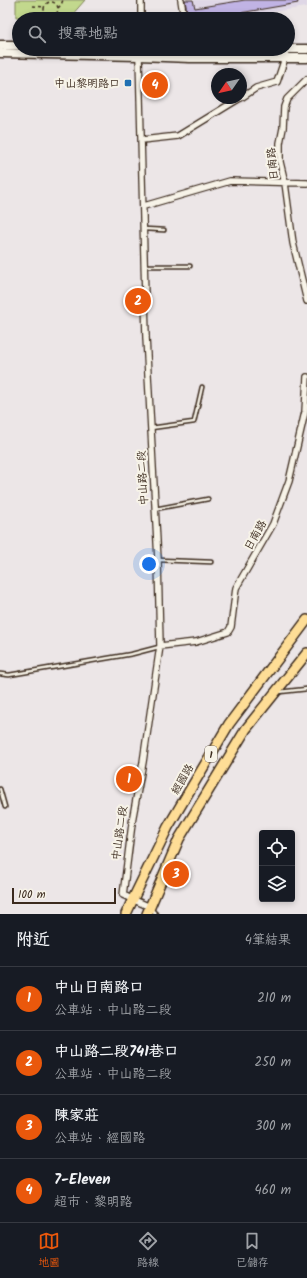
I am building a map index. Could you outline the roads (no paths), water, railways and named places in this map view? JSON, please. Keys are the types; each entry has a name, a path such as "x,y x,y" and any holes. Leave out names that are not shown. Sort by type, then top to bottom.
{"main road":[{"name":"經國路","path":"133,899 168,827 229,724 307,620"},
{"name":"1","path":"151,912 180,839 246,729 307,652"},
{"name":"1","path":"126,914 133,899"}],"street":[{"path":"141,0 141,12"},
{"path":"181,0 183,12"},
{"path":"0,45 12,45"},
{"path":"295,49 307,49"},
{"path":"0,54 12,54"},
{"name":"中山路二段","path":"133,899 123,895 133,816 144,762 160,646 158,560 146,337 140,56"},
{"path":"173,56 190,58 307,58"},
{"path":"247,94 256,88 277,82 285,58"},
{"name":"日南路","path":"307,79 287,99 284,107 283,128 280,143 280,162 285,183 294,243 307,301"},
{"path":"142,140 178,136 231,104"},
{"path":"144,206 230,181 307,183"},
{"name":"日南路","path":"160,646 196,642 228,632 231,627 236,588 273,524 290,481 305,412 307,377"},
{"path":"133,899 151,912"}],"lane":[{"path":"144,229 164,230"},
{"path":"145,266 190,266"},
{"path":"151,428 194,422 202,387"},
{"path":"155,509 208,500"},
{"path":"158,560 211,562"},
{"path":"0,674 9,675 132,654 160,646"},
{"path":"276,692 307,689"},
{"path":"0,789 5,807"}],"place":[{"name":"中山黎明路口","path":"128,83"},
{"name":"7-Eleven","path":"155,85"},
{"name":"中山路二段741巷口","path":"138,301"},
{"name":"中山日南路口","path":"129,779"},
{"name":"陳家莊","path":"176,874"}]}
